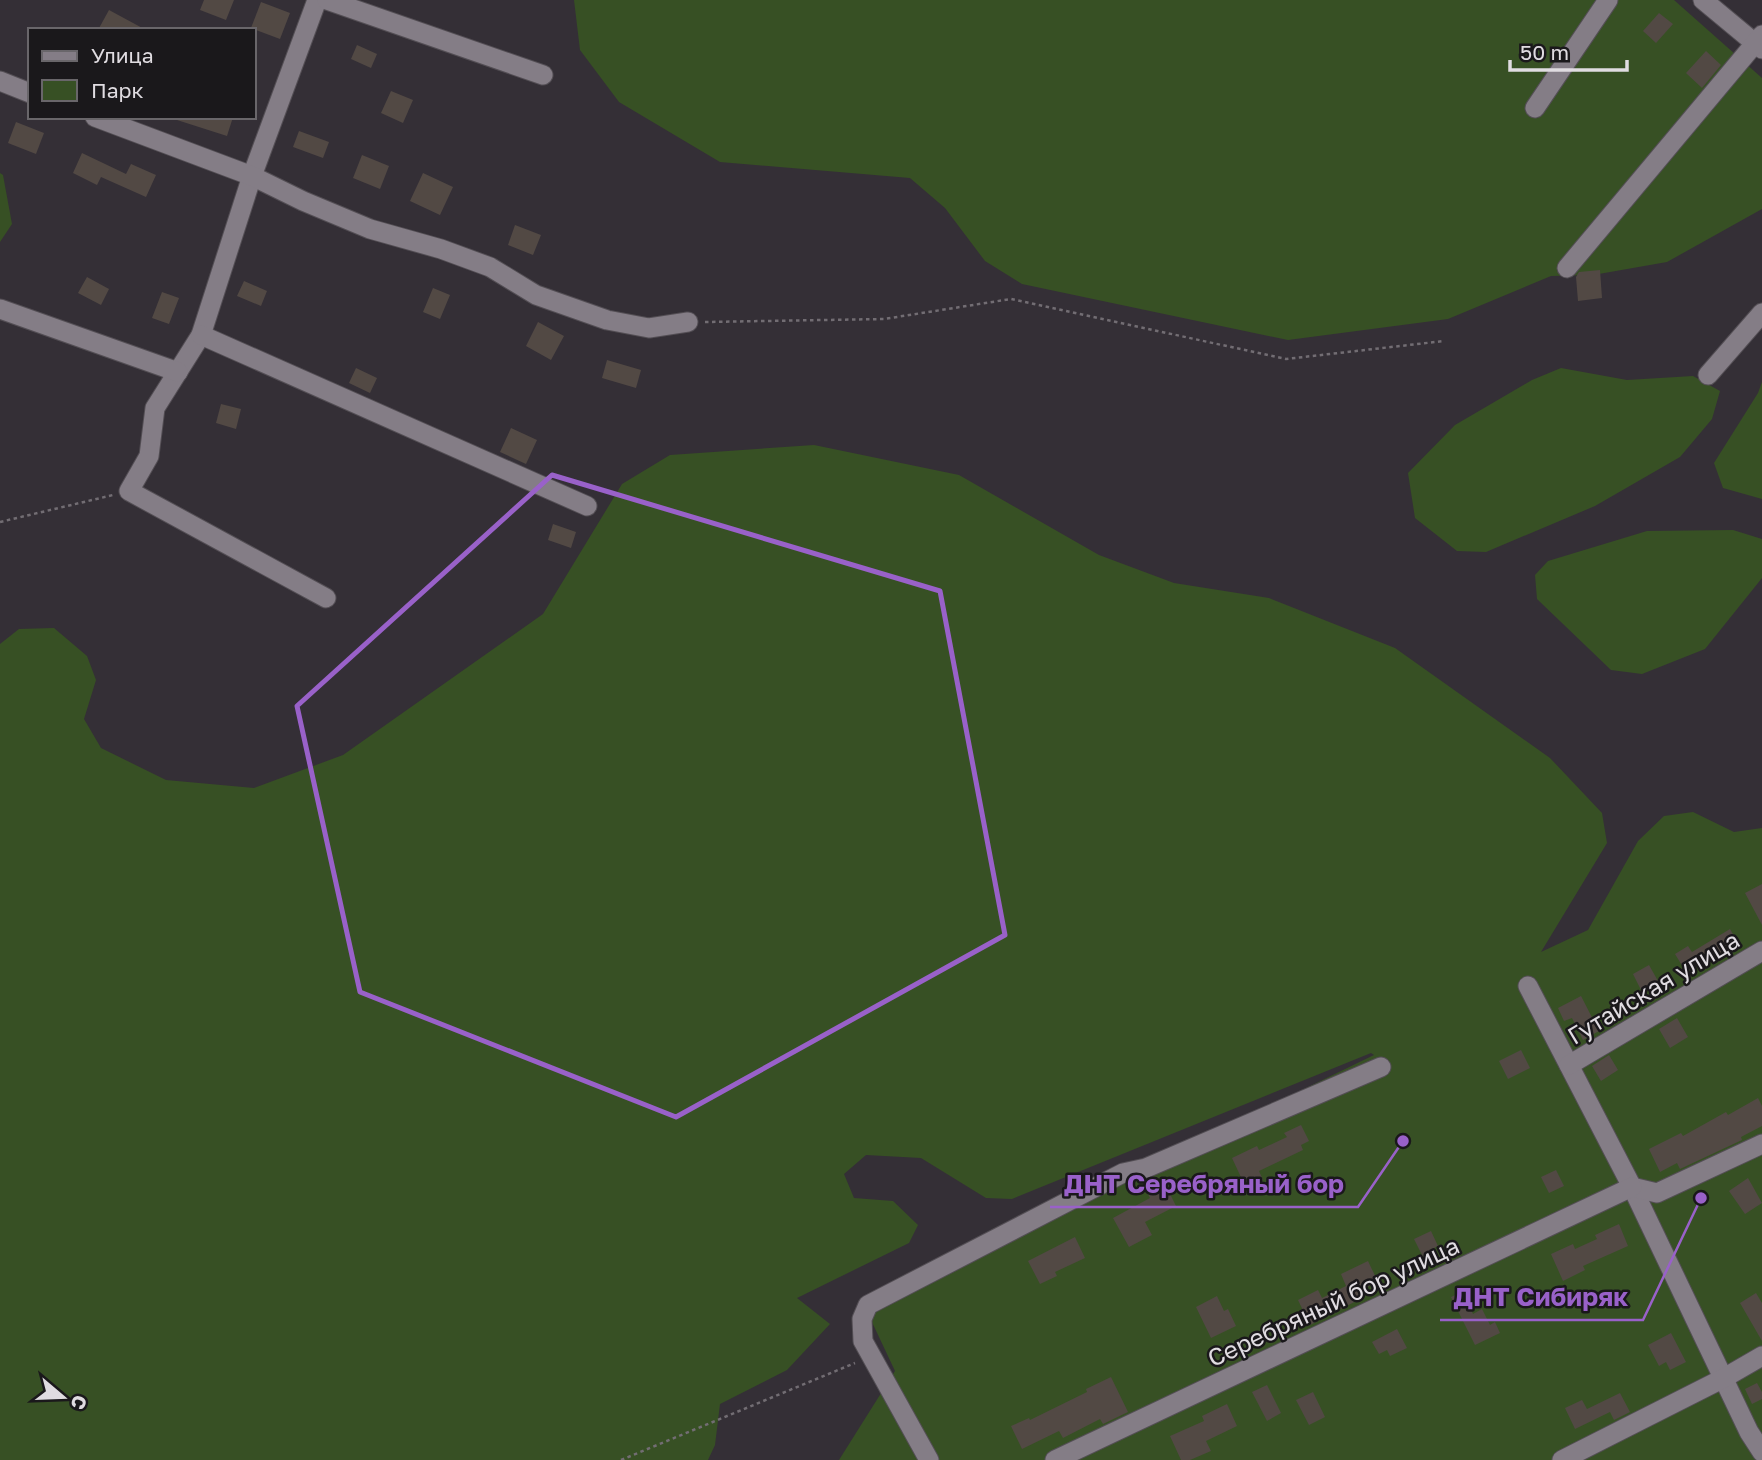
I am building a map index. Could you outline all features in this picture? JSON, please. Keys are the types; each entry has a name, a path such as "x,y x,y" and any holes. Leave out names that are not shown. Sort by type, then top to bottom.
{"street":[{"path":"317,0 252,176 201,335 155,408 149,456 130,491 326,598"},
{"path":"327,0 543,75"},
{"path":"1535,108 1608,0"},
{"path":"1567,268 1760,42 1703,0"},
{"path":"0,82 28,92"},
{"path":"100,119 252,176 370,229 490,267 536,295 607,320 649,328 688,322"},
{"path":"0,309 178,372"},
{"path":"1708,376 1762,313"},
{"path":"201,335 587,506"},
{"name":"Гутайская улица","path":"1569,1065 1762,951"},
{"path":"1528,986 1632,1187 1749,1432 1762,1452"},
{"path":"929,1460 863,1341 862,1319 868,1305 1123,1173 1146,1168 1381,1067"},
{"path":"1632,1187 1657,1193 1762,1144"},
{"name":"Серебряный бор улица","path":"1055,1460 1632,1187"},
{"path":"1562,1460 1762,1356"}],"path":[{"path":"688,322 884,319 1011,299 1286,359 1444,341"},
{"path":"0,522 130,491"},
{"path":"621,1460 870,1356"}],"highlighted area":[{"path":"552,475 940,591 1005,935 676,1117 360,992 297,706"}],"green space":[{"path":"574,0 1674,0 1762,78 1762,209 1667,262 1593,275 1551,276 1448,319 1288,340 1022,284 985,261 945,208 910,178 720,162 619,102 580,50"},
{"path":"0,173 3,175 12,224 0,242"},
{"path":"1561,368 1627,380 1693,376 1720,391 1712,419 1680,457 1595,506 1486,552 1457,551 1415,518 1408,473 1455,425 1532,380"},
{"path":"1762,382 1762,499 1723,488 1714,463 1758,393"},
{"path":"814,445 959,475 1099,555 1174,583 1269,598 1395,648 1550,758 1602,813 1607,843 1541,952 1588,930 1638,841 1664,816 1693,812 1734,832 1762,828 1762,1460 839,1460 895,1371 863,1303 1374,1055 1371,1053 1012,1199 986,1198 921,1158 866,1155 844,1174 854,1198 893,1201 918,1225 909,1243 797,1298 830,1324 787,1370 720,1404 715,1445 708,1460 0,1460 0,644 19,629 54,628 87,656 96,680 84,719 101,748 166,780 254,788 343,755 543,614 622,484 670,455"},
{"path":"1733,530 1762,539 1762,578 1705,649 1642,674 1611,670 1537,599 1535,575 1548,561 1647,531"}],"building":[{"path":"204,0 234,0 226,20 200,10"},
{"path":"261,2 290,13 280,39 251,28"},
{"path":"109,10 142,28 99,28"},
{"path":"1659,13 1673,24 1656,43 1643,31"},
{"path":"357,45 377,54 371,68 351,59"},
{"path":"1706,51 1721,65 1702,88 1686,73"},
{"path":"391,91 413,100 403,123 381,113"},
{"path":"177,119 232,119 227,136"},
{"path":"16,122 44,133 36,154 8,143"},
{"path":"299,131 329,142 323,158 293,147"},
{"path":"82,153 126,174 131,164 156,175 146,197 101,177 97,185 73,173"},
{"path":"362,155 389,166 380,189 353,178"},
{"path":"423,173 453,187 440,215 410,201"},
{"path":"515,225 541,235 533,255 508,245"},
{"path":"1600,270 1602,298 1578,301 1576,277 1579,272"},
{"path":"87,277 109,289 101,305 78,293"},
{"path":"244,281 267,291 261,306 237,296"},
{"path":"433,288 450,295 440,319 423,312"},
{"path":"162,292 179,298 169,324 152,318"},
{"path":"538,322 564,336 551,360 526,346"},
{"path":"607,360 641,370 636,388 602,378"},
{"path":"356,368 377,378 370,393 349,383"},
{"path":"221,404 241,409 236,429 216,423"},
{"path":"511,428 537,440 526,464 500,452"},
{"path":"553,524 576,532 571,548 548,540"},
{"path":"1762,884 1762,925 1745,893"},
{"path":"1730,929 1738,943 1686,972 1675,954 1688,946 1692,952"},
{"path":"1649,965 1658,981 1641,990 1633,974"},
{"path":"1581,996 1599,1031 1583,1040 1572,1018 1564,1021 1558,1008"},
{"path":"1677,1018 1688,1037 1670,1048 1659,1029"},
{"path":"1521,1050 1530,1068 1508,1079 1499,1061"},
{"path":"1609,1055 1618,1070 1601,1081 1592,1066"},
{"path":"1758,1098 1762,1106 1762,1126 1741,1137 1742,1140 1680,1169 1677,1163 1660,1172 1649,1149 1681,1133 1683,1136 1726,1112 1728,1115"},
{"path":"1301,1125 1309,1141 1301,1145 1303,1150 1259,1171 1263,1180 1246,1188 1232,1158 1257,1146 1259,1150 1287,1137 1284,1133"},
{"path":"1556,1170 1564,1186 1549,1193 1541,1177"},
{"path":"1748,1178 1762,1203 1745,1214 1729,1191"},
{"path":"1166,1186 1176,1206 1145,1222 1152,1235 1129,1247 1113,1218 1150,1198 1148,1194"},
{"path":"1619,1224 1628,1246 1583,1266 1585,1270 1563,1281 1551,1254 1573,1244 1575,1249 1597,1239 1595,1235"},
{"path":"1431,1231 1438,1246 1434,1248 1436,1253 1424,1259 1414,1239"},
{"path":"1075,1237 1085,1258 1055,1272 1057,1276 1040,1284 1028,1261"},
{"path":"1368,1261 1378,1282 1361,1290 1364,1297 1310,1325 1298,1300 1318,1290 1322,1298 1346,1286 1341,1274"},
{"path":"1462,1292 1473,1314 1482,1309 1490,1325 1495,1322 1500,1333 1475,1345 1451,1297"},
{"path":"1756,1293 1762,1303 1762,1341 1740,1303"},
{"path":"1217,1296 1224,1311 1228,1309 1236,1326 1211,1338 1196,1307"},
{"path":"1397,1329 1407,1348 1390,1356 1387,1350 1379,1354 1372,1342"},
{"path":"1671,1333 1686,1362 1670,1370 1666,1362 1659,1366 1648,1345"},
{"path":"1111,1377 1128,1412 1103,1424 1100,1419 1063,1438 1059,1431 1022,1449 1011,1426 1029,1418 1030,1420"},
{"path":"1757,1383 1762,1399 1752,1404 1745,1389"},
{"path":"1267,1385 1281,1413 1267,1421 1252,1392"},
{"path":"1313,1392 1325,1417 1309,1425 1296,1400"},
{"path":"1620,1393 1630,1412 1614,1420 1610,1412 1575,1429 1565,1408 1582,1400 1587,1409"},
{"path":"1227,1404 1237,1426 1206,1441 1211,1451 1190,1460 1181,1460 1170,1436 1204,1421 1202,1416"}],"place":[{"name":"ДНТ Серебряный бор","path":"1403,1141"},
{"name":"ДНТ Сибиряк","path":"1701,1198"}]}
